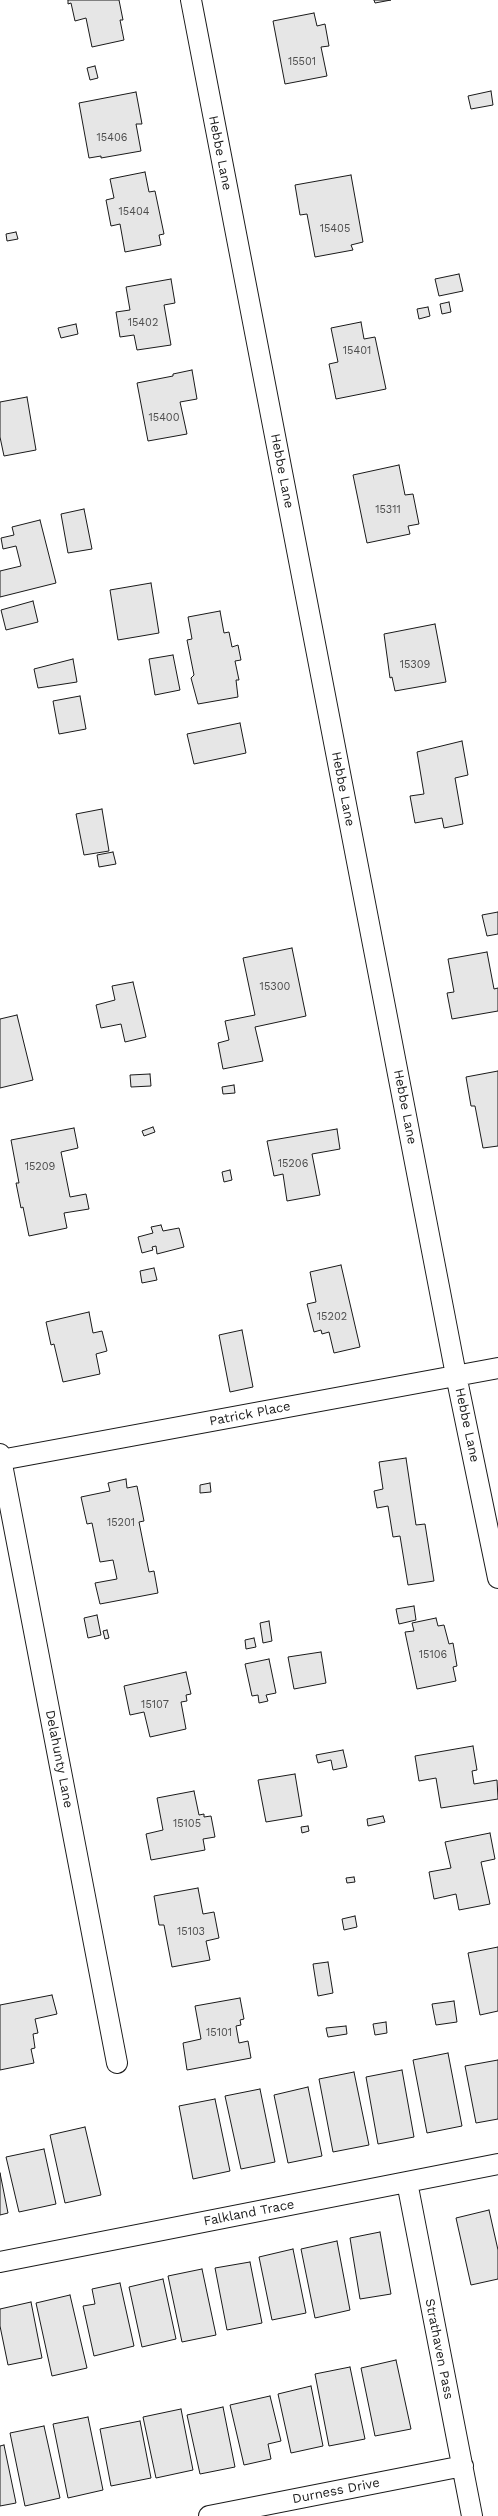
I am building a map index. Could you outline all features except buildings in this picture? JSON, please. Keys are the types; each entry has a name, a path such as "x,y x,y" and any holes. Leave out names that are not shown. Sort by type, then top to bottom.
{"street":[{"name":"Hebbe Lane","path":"191,0 456,1375 498,1578"},
{"name":"Patrick Place","path":"1,1457 498,1368"},
{"name":"Delahunty Lane","path":"1,1457 117,2063"},
{"name":"Falkland Trace","path":"0,2262 498,2164"},
{"name":"Strathaven Pass","path":"407,2182 472,2516"},
{"name":"Durness Drive","path":"209,2516 463,2466"}]}
